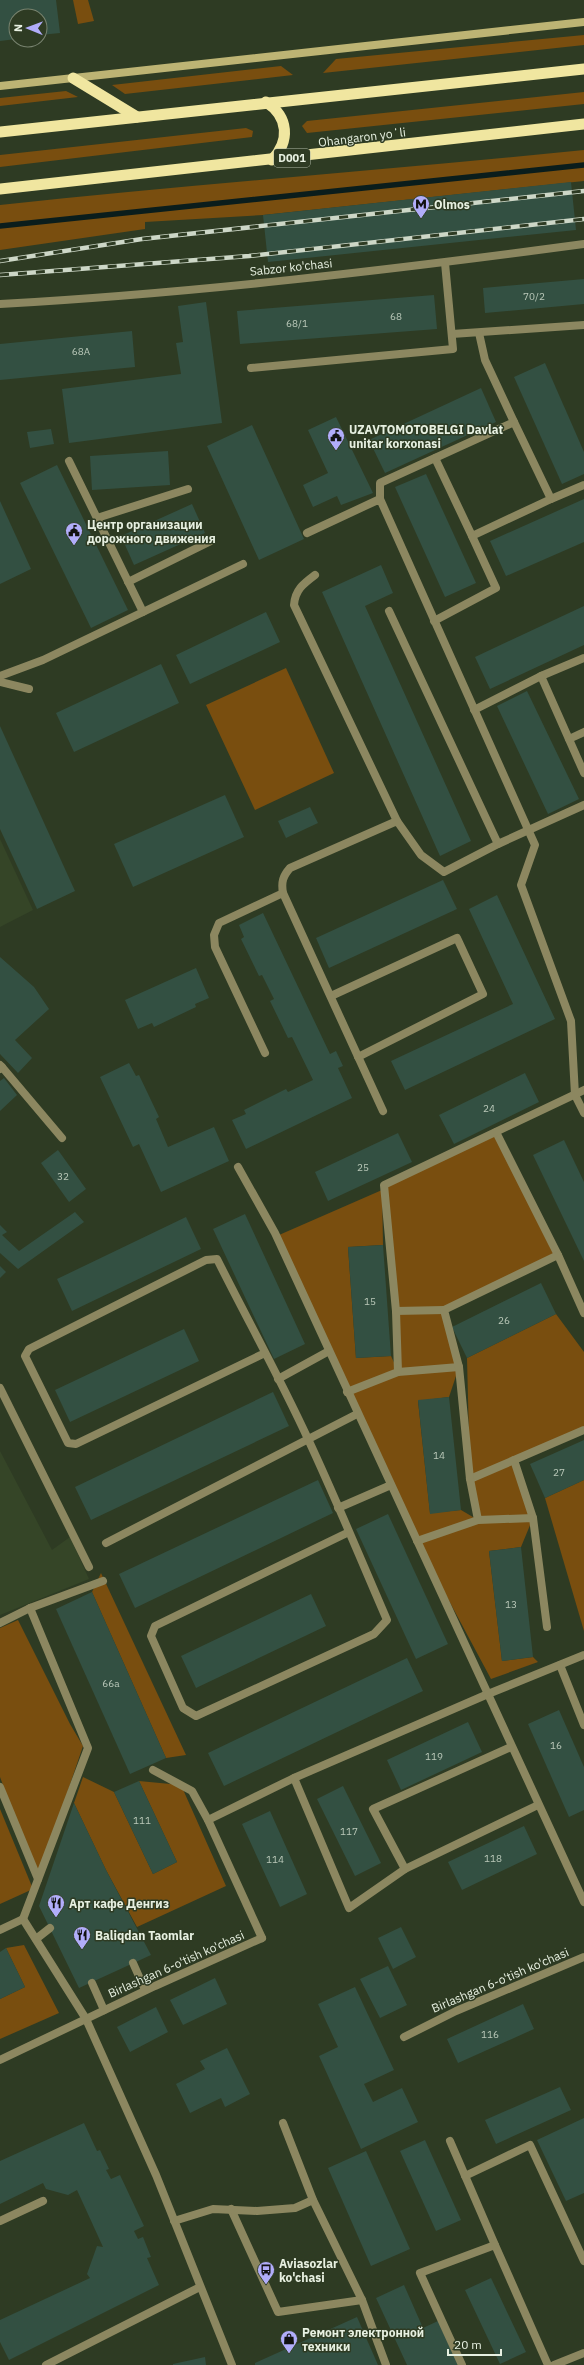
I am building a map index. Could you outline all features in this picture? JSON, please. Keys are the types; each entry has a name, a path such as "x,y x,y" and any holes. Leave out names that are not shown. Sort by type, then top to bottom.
{"highway":[{"path":"0,132 266,102 584,69"},
{"path":"73,78 136,117"},
{"path":"266,102 279,113 284,121 285,129 282,146 272,160"},
{"name":"Ohangaron yoʻli","path":"0,189 272,160 584,124"}],"main road":[{"path":"0,86 584,22"}],"street":[{"name":"Sabzor ko'chasi","path":"0,304 193,289 446,263 584,244"},
{"path":"252,368 453,349 446,263"},
{"path":"452,334 584,325"},
{"path":"479,333 485,360 551,499"},
{"path":"514,422 380,482 380,499 535,846 521,885 571,1022 575,1095 584,1113"},
{"path":"434,621 496,588 435,458"},
{"path":"69,461 143,612"},
{"path":"472,536 584,484"},
{"path":"97,518 188,489"},
{"path":"307,533 380,499"},
{"path":"128,582 210,541"},
{"path":"0,676 43,660 243,564"},
{"path":"315,575 299,588 295,596 294,605 397,821 421,855 444,872 498,844 584,806"},
{"path":"389,611 498,844"},
{"path":"474,710 541,676 584,658"},
{"path":"541,676 584,773"},
{"path":"0,682 29,689"},
{"path":"569,739 584,732"},
{"path":"383,1111 282,893 282,879 290,868 397,821"},
{"path":"265,1053 215,947 214,935 219,923 282,893"},
{"path":"331,996 457,938 483,994 358,1056"},
{"path":"1,1067 62,1138"},
{"path":"398,1372 396,1311 384,1185 584,1090"},
{"path":"496,1132 558,1255 584,1313"},
{"path":"238,1167 275,1233 357,1414 584,1902"},
{"path":"396,1311 444,1310 558,1255"},
{"path":"265,1353 76,1444 68,1443 25,1356 29,1349 206,1260 217,1259 265,1353 308,1439 349,1532 387,1620 374,1634 196,1716 183,1708 151,1636 155,1626 349,1532"},
{"path":"444,1310 459,1367 470,1479 478,1520"},
{"path":"278,1379 329,1351"},
{"path":"347,1392 398,1372 459,1367"},
{"path":"0,1388 89,1567"},
{"path":"106,1543 357,1414"},
{"path":"470,1479 584,1430"},
{"path":"514,1460 534,1518 547,1627"},
{"path":"338,1508 391,1485"},
{"path":"417,1541 478,1520 534,1518"},
{"path":"0,1622 30,1608 103,1581"},
{"path":"0,1930 23,1919 88,1748 30,1608"},
{"path":"208,1820 294,1778 488,1694 584,1655"},
{"path":"560,1665 584,1725"},
{"path":"404,1869 373,1809 511,1747"},
{"name":"Birlashgan 6-o'tish ko'chasi","path":"0,2060 145,1990 262,1938 208,1820 192,1791 153,1770"},
{"path":"294,1778 349,1908 404,1869 538,1805"},
{"path":"0,1787 38,1879"},
{"path":"23,1919 86,2019 150,2162 232,2365"},
{"path":"36,1939 50,1928"},
{"name":"Birlashgan 6-o'tish ko'chasi","path":"404,2037 456,2011 584,1957"},
{"path":"133,1963 145,1990"},
{"path":"92,1983 104,2010"},
{"path":"283,2123 313,2200 362,2300 386,2365"},
{"path":"450,2141 548,2365"},
{"path":"465,2176 530,2145 584,2261"},
{"path":"0,2221 43,2200"},
{"path":"174,2221 213,2209 257,2211 295,2208 313,2200"},
{"path":"231,2209 278,2312 362,2300"},
{"path":"462,2365 420,2273 495,2245"},
{"path":"46,2365 200,2287"},
{"path":"554,2365 584,2353"}],"shaded area":[{"path":"73,0 88,0 94,21 78,24"},
{"path":"584,35 584,45 323,73 336,59"},
{"path":"281,66 293,75 125,94 112,85"},
{"path":"66,91 78,97 0,106 0,98"},
{"path":"584,92 584,104 307,133 302,126 307,121"},
{"path":"246,128 253,131 252,137 0,167 0,155"},
{"path":"584,150 584,181 263,215 145,222 145,229 0,250 0,205 146,190"},
{"path":"286,668 334,773 255,810 206,705"},
{"path":"0,839 33,910 0,927"},
{"path":"496,1132 558,1255 444,1310 459,1367 449,1397 418,1401 430,1513 461,1510 478,1520 470,1479 467,1358 556,1314 584,1352 584,1430 514,1460 533,1518 521,1547 489,1551 502,1661 533,1657 538,1662 491,1679 417,1541 279,1235 382,1190 383,1245 348,1247 356,1358 391,1356 398,1371 387,1187"},
{"path":"0,1451 52,1550 70,1537 89,1579 0,1615"},
{"path":"584,1480 584,1631 545,1498"},
{"path":"101,1573 186,1755 166,1758 92,1592"},
{"path":"18,1620 70,1724 83,1746 38,1879 0,1777 0,1628"},
{"path":"83,1777 114,1792 153,1874 177,1862 139,1781 181,1785 226,1886 137,1927 106,1870 74,1803"},
{"path":"0,1809 33,1889 0,1904"},
{"path":"24,1945 59,2013 0,2039 0,1999 25,1987 6,1948"}],"building":[{"path":"0,0 56,0 60,33 48,34 48,8 8,8 8,40 0,41"},
{"path":"571,182 576,230 268,262 263,215"},
{"path":"584,279 584,304 485,313 483,288"},
{"path":"434,295 437,329 240,344 237,311"},
{"path":"206,302 222,423 69,443 62,389 181,374 176,343 183,342 178,306"},
{"path":"132,331 135,367 0,380 0,344"},
{"path":"545,363 584,452 584,474 562,484 514,377"},
{"path":"481,388 496,422 385,473 369,440"},
{"name":"UZAVTOMOTOBELGI Davlat unitar korxonasi","path":"336,417 373,493 341,505 337,496 313,507 303,485 328,473 308,430"},
{"path":"252,425 304,539 259,560 207,446"},
{"path":"51,429 54,444 30,448 27,432"},
{"path":"168,451 170,485 92,490 90,456"},
{"name":"Центр организации дорожного движения","path":"57,465 128,610 91,628 20,483"},
{"path":"426,474 476,583 445,597 395,487"},
{"path":"584,499 584,542 506,576 490,541"},
{"path":"0,501 31,569 0,584"},
{"path":"192,504 205,533 134,565 121,536"},
{"path":"381,565 393,593 365,606 471,841 440,856 322,592"},
{"path":"584,606 584,645 490,689 475,657"},
{"path":"266,612 280,642 190,684 176,655"},
{"path":"161,664 179,703 74,752 56,713"},
{"path":"527,691 579,799 548,814 497,706"},
{"path":"0,726 75,891 37,909 0,829"},
{"path":"225,795 244,837 133,887 114,844"},
{"path":"310,807 318,823 286,838 278,821"},
{"path":"443,880 457,909 329,968 316,938"},
{"path":"497,895 555,1019 405,1090 391,1061 513,1004 469,909"},
{"path":"263,913 330,1054 336,1051 343,1066 338,1068 352,1098 246,1149 232,1120 246,1114 244,1110 286,1089 288,1092 313,1080 292,1037 288,1038 270,1001 274,999 262,975 259,976 241,939 244,937 239,925"},
{"path":"0,957 34,987 49,1009 15,1040 32,1058 18,1073 0,1054"},
{"path":"196,968 209,998 195,1004 196,1007 154,1027 152,1023 138,1029 125,1000"},
{"path":"129,1063 136,1076 139,1075 159,1117 156,1119 168,1147 214,1127 229,1161 161,1192 139,1144 133,1147 100,1077"},
{"path":"525,1073 539,1102 454,1144 439,1115"},
{"path":"4,1078 17,1095 0,1111 0,1081"},
{"path":"398,1133 412,1162 328,1201 315,1172"},
{"path":"564,1140 584,1182 584,1261 533,1155"},
{"path":"58,1150 86,1189 69,1202 41,1163"},
{"path":"75,1212 84,1222 18,1269 0,1253 0,1225 7,1232 2,1235 19,1251"},
{"path":"245,1214 305,1344 274,1359 213,1229"},
{"path":"186,1217 201,1249 72,1311 57,1279"},
{"path":"383,1245 391,1356 356,1358 348,1247"},
{"path":"0,1266 6,1272 0,1278"},
{"path":"541,1283 556,1314 467,1358 452,1327"},
{"path":"184,1329 199,1361 70,1422 55,1390"},
{"path":"273,1392 289,1426 91,1520 75,1487"},
{"path":"449,1397 461,1510 430,1514 418,1400"},
{"path":"584,1440 584,1480 545,1498 530,1464"},
{"path":"318,1480 333,1513 135,1608 119,1574"},
{"path":"388,1514 448,1644 416,1659 356,1529"},
{"path":"521,1547 533,1657 502,1661 489,1551"},
{"path":"92,1592 166,1758 130,1774 56,1609"},
{"path":"311,1594 326,1626 196,1688 181,1656"},
{"path":"407,1658 423,1691 224,1786 208,1753"},
{"path":"559,1710 584,1767 584,1810 569,1817 528,1724"},
{"path":"468,1722 482,1752 401,1790 387,1760"},
{"path":"139,1781 177,1862 153,1874 114,1792"},
{"path":"343,1786 381,1863 355,1876 317,1799"},
{"path":"74,1803 106,1870 151,1955 79,1988 39,1906"},
{"path":"270,1811 307,1894 280,1907 242,1824"},
{"path":"524,1826 537,1854 462,1890 448,1862"},
{"path":"401,1927 416,1957 393,1969 378,1938"},
{"path":"6,1948 25,1987 0,1999 0,1952"},
{"path":"388,1966 407,2005 380,2018 360,1979"},
{"path":"215,1978 227,2004 183,2025 170,2000"},
{"path":"355,1987 394,2070 364,2084 373,2102 402,2088 418,2122 361,2149 319,2056 338,2047 318,2004"},
{"path":"523,2004 534,2029 458,2063 447,2039"},
{"path":"156,2007 168,2032 130,2052 117,2027"},
{"path":"227,2048 250,2094 225,2107 221,2098 190,2113 176,2084 205,2069 200,2061"},
{"path":"560,2087 571,2110 496,2144 485,2120"},
{"path":"584,2118 584,2193 566,2201 537,2140"},
{"path":"84,2123 97,2151 100,2150 109,2169 106,2170 111,2179 120,2175 144,2226 134,2231 138,2239 143,2237 151,2257 147,2258 159,2285 9,2360 0,2342 0,2320 90,2278 87,2274 97,2246 103,2247 77,2190 68,2195 46,2189 43,2183 0,2204 0,2161"},
{"path":"425,2140 461,2220 436,2231 400,2151"},
{"path":"366,2151 410,2249 371,2266 328,2168"},
{"path":"491,2278 526,2352 500,2364 465,2290"},
{"path":"404,2285 423,2328 438,2321 458,2365 407,2365 376,2298"},
{"path":"357,2317 378,2365 255,2365 255,2363"},
{"path":"205,2357 206,2365 173,2365 173,2364"}],"waterway":[{"path":"0,226 584,165"}],"railway":[{"path":"0,261 142,239 584,191"},
{"path":"0,275 249,256 584,219"}],"place":[{"name":"Olmos","path":"421,219"},
{"name":"UZAVTOMOTOBELGI Davlat unitar korxonasi","path":"336,451"},
{"name":"Центр организации дорожного движения","path":"74,546"},
{"name":"Арт кафе Денгиз","path":"56,1918"},
{"name":"Baliqdan Taomlar","path":"82,1950"},
{"name":"Aviasozlar ko'chasi","path":"266,2285"},
{"name":"Ремонт электронной техники","path":"289,2354"}]}
